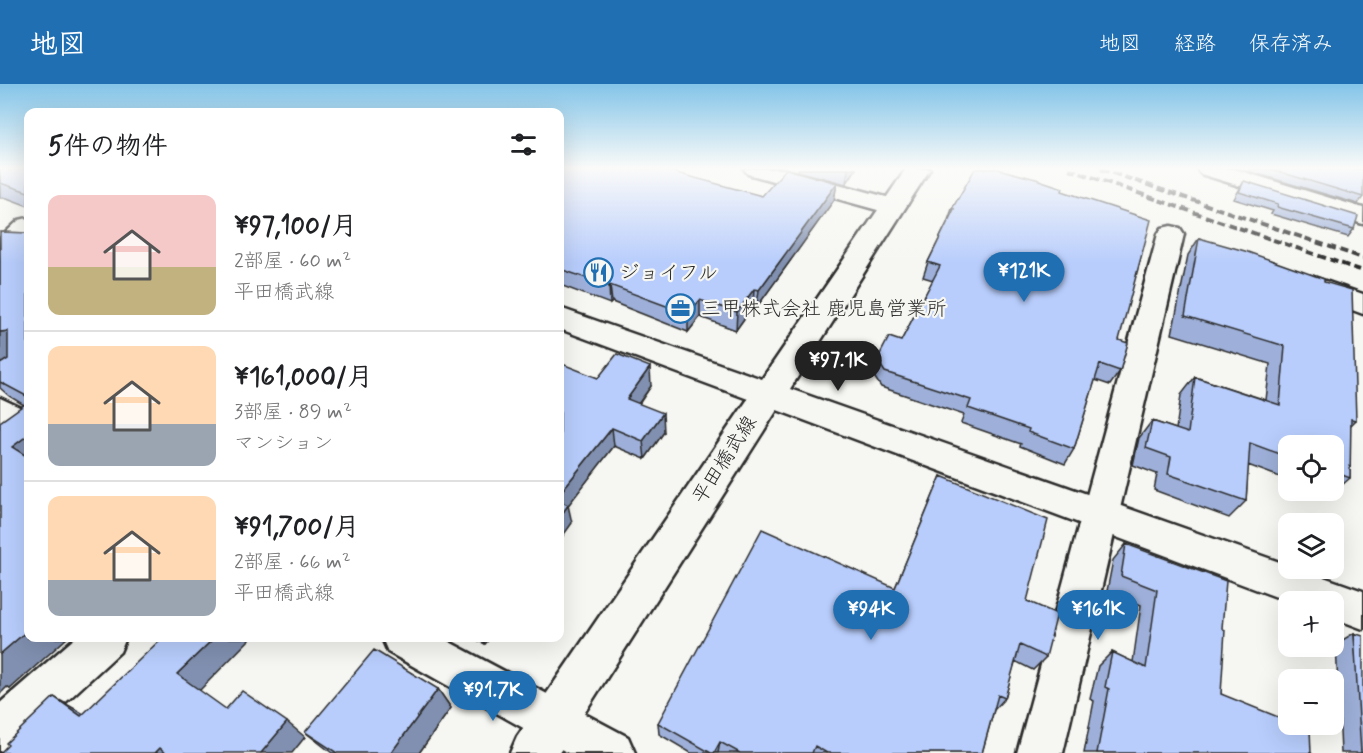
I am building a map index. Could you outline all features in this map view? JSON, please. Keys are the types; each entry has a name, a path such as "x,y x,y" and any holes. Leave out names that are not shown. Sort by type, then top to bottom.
{"street":[{"path":"871,200 892,206"},
{"name":"平田橋武線","path":"543,737 896,200"},
{"path":"1311,200 1363,216"},
{"path":"0,253 24,230"},
{"path":"1040,753 1171,234"},
{"path":"1288,276 1363,303"},
{"path":"564,319 1363,610"},
{"path":"2,392 24,421"},
{"path":"0,732 101,642"},
{"path":"409,642 543,737 612,753"}],"building":[{"path":"564,200 824,200 759,290 754,289 737,312 700,300 688,314 564,270"},
{"path":"957,200 1090,200 1151,220 1119,340 1128,343 1120,371 1100,364 1074,449 1028,432 1029,429 968,408 971,400 885,372 877,360 889,337 901,341 940,266 928,262 954,209 952,209"},
{"path":"1266,200 1307,200 1358,216 1354,229 1277,207 1278,204"},
{"path":"0,232 24,233 24,395 0,382 0,364 8,359 8,331 0,332"},
{"path":"1199,238 1245,251 1324,279 1324,282 1352,290 1356,420 1351,419 1350,478 1344,476 1344,435 1278,435 1278,453 1250,443 1246,501 1168,474 1171,457 1146,448 1152,421 1188,433 1195,377 1280,405 1285,346 1185,316"},
{"path":"617,354 650,367 627,399 663,413 643,441 612,428 564,488 564,365 598,378"},
{"path":"24,405 24,438 12,447 24,454 24,633 0,654 0,422"},
{"path":"941,476 1048,520 1027,601 1057,614 1046,657 1020,645 1005,698 998,695 982,753 827,753 815,746 812,753 740,753 720,742 714,753 711,753 658,723 762,529 895,588"},
{"path":"1126,544 1226,581 1222,628 1225,630 1221,694 1278,717 1278,735 1310,735 1311,753 1097,753 1109,689 1105,687 1112,652 1146,668 1157,590 1121,576"},
{"path":"1354,633 1363,636 1363,753 1361,753"},
{"path":"158,642 210,642 177,674 226,709 242,691 287,722 261,753 166,753 160,748 155,753 0,753 8,745 6,743 54,697 81,716"},
{"path":"374,650 438,689 391,753 337,753 305,732"}],"railway":[{"path":"1159,200 1363,271"},
{"path":"1193,200 1363,258"}],"place":[{"name":"ジョイフル","path":"598,273"},
{"name":"三甲株式会社 鹿児島営業所","path":"680,309"}]}
